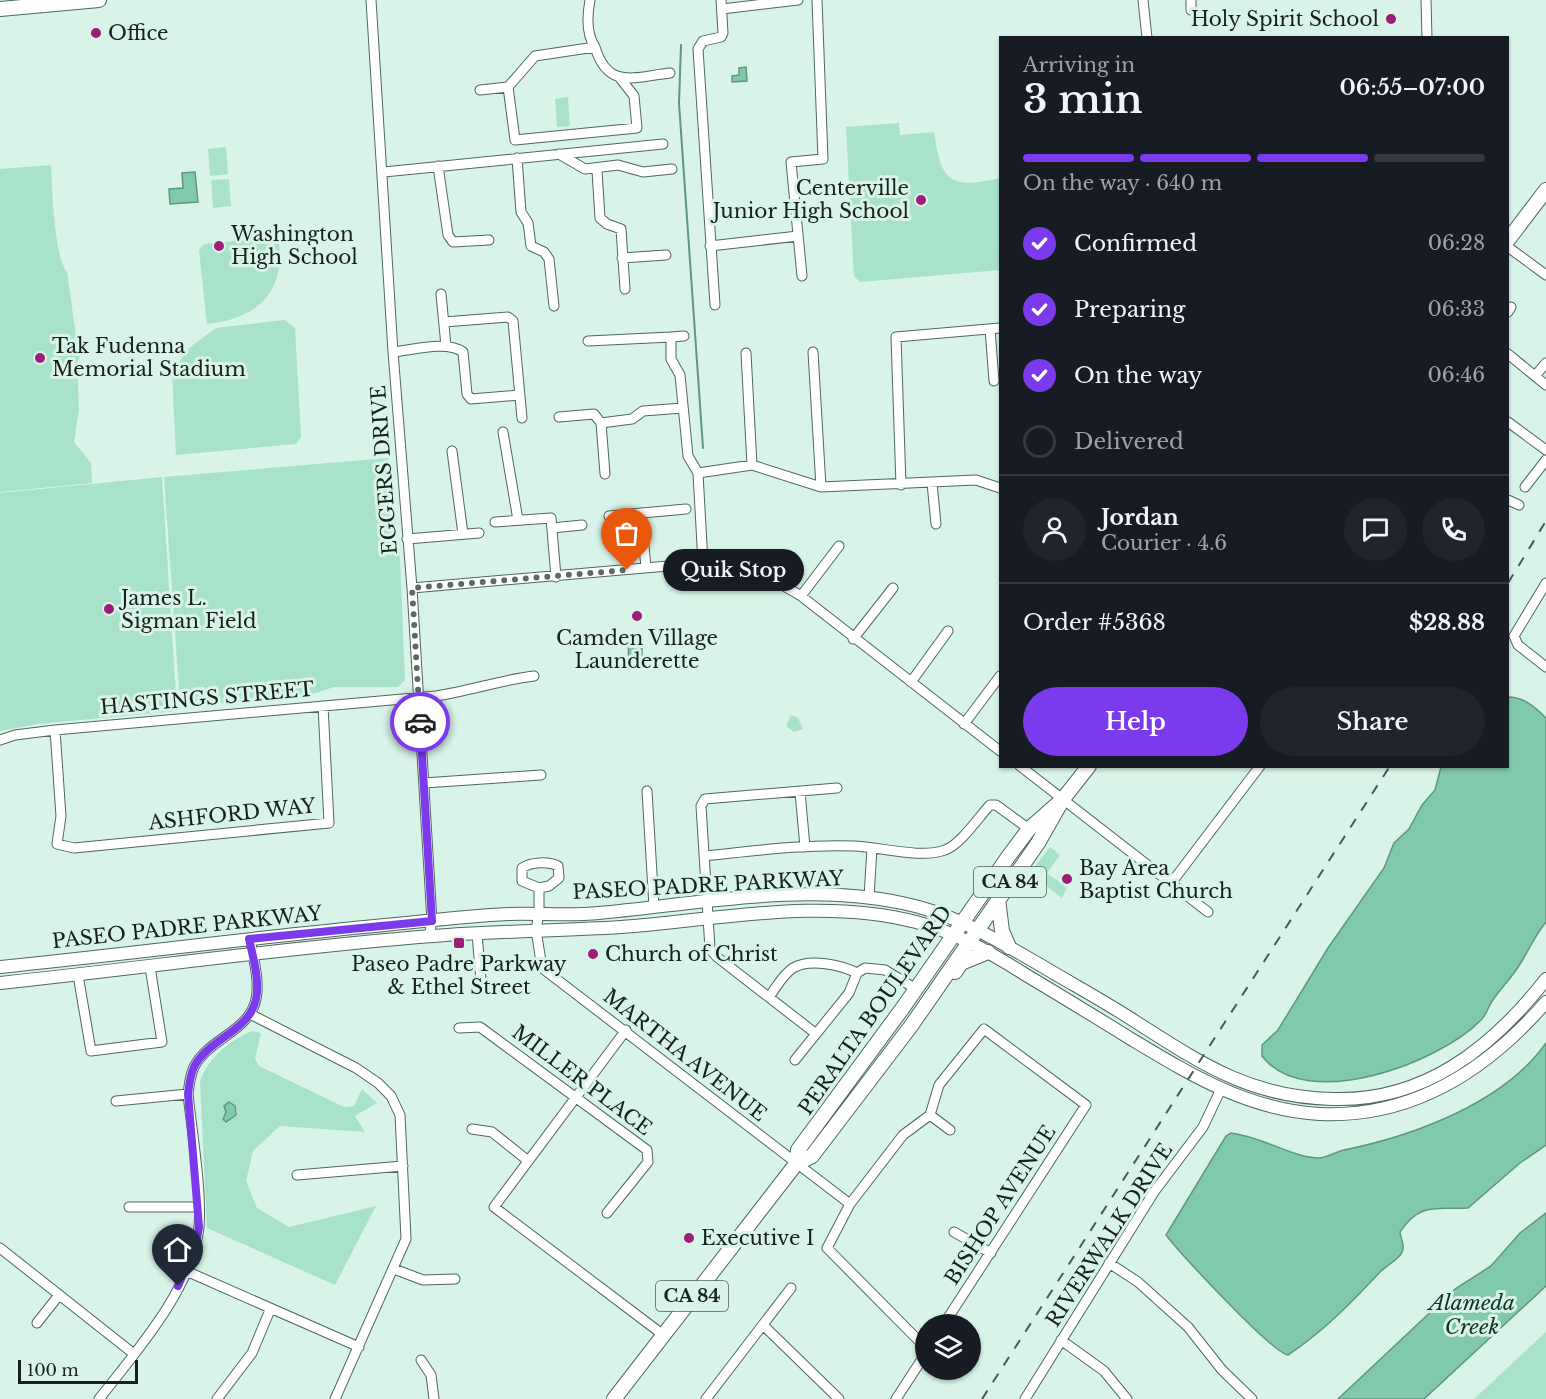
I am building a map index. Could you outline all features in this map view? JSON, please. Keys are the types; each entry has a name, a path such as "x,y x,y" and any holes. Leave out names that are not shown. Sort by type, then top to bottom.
{"main road":[{"path":"0,8 25,0"},
{"path":"0,8 99,0"},
{"path":"1509,239 1546,190"},
{"name":"PERALTA BOULEVARD","path":"614,1399 796,1164 812,1156 926,1003 1038,843 1063,799 1087,768"},
{"name":"PERALTA BOULEVARD","path":"796,1164 798,1150 1029,829 1063,799"},
{"name":"PASEO PADRE PARKWAY","path":"0,967 432,921 539,913 594,913 804,894 868,897 927,909 977,928 1108,1004 1226,1077 1289,1096 1333,1100 1381,1094 1408,1086 1451,1068 1494,1038 1524,1008 1546,979"},
{"path":"998,899 1002,931 1009,947"},
{"name":"PASEO PADRE PARKWAY","path":"0,982 429,936 837,911 914,921 953,934 988,952 1184,1071 1262,1105 1320,1114 1376,1111 1402,1105 1442,1088 1473,1070 1518,1033 1546,1002"},
{"path":"926,1003 937,998 961,963 988,952"}],"street":[{"name":"EGGERS DRIVE","path":"371,0 384,172 393,352 412,588 432,921 429,936"},
{"path":"590,0 587,17 591,41 600,63 610,75 620,78 670,72"},
{"path":"715,304 698,49 703,41 721,37 723,33 721,5 798,0"},
{"path":"802,276 791,162 823,159 817,0"},
{"path":"1143,0 1147,36"},
{"path":"1426,0 1427,36"},
{"path":"480,90 508,87 535,56 595,48"},
{"path":"508,87 515,140 637,128 634,96 620,78"},
{"path":"384,172 663,144"},
{"path":"560,153 585,169 618,165 643,172 672,169"},
{"path":"517,158 521,212 528,223 531,246 544,252 549,259 554,306"},
{"path":"438,166 448,235 453,242 489,240"},
{"path":"593,168 597,171 600,218 607,224 621,229 625,288"},
{"path":"710,246 798,236"},
{"path":"1509,248 1546,275"},
{"path":"622,258 666,255"},
{"path":"441,294 446,346"},
{"path":"444,322 508,317 513,321 522,418"},
{"path":"901,485 896,337 999,328"},
{"path":"990,329 994,381"},
{"path":"588,341 684,336"},
{"path":"671,337 671,359 680,375 688,456 698,473 703,563"},
{"path":"393,352 446,346 458,348 463,352 467,394 471,399 520,395"},
{"path":"813,352 821,487"},
{"path":"746,353 752,465"},
{"path":"1509,355 1546,385"},
{"path":"1535,376 1546,363"},
{"path":"601,423 632,419 644,411 683,408"},
{"path":"559,417 594,414 601,423 605,474"},
{"path":"1509,423 1546,450"},
{"path":"503,432 518,520"},
{"path":"452,451 463,534"},
{"path":"1525,487 1546,460"},
{"path":"698,473 752,465 821,487 976,480 999,488"},
{"path":"932,483 936,524"},
{"path":"1509,500 1519,505"},
{"path":"609,516 686,508"},
{"path":"642,513 646,568"},
{"path":"495,522 551,518 556,577"},
{"path":"552,528 582,525"},
{"path":"407,539 479,533"},
{"path":"801,596 839,546"},
{"path":"412,588 703,563 737,565 769,577 801,596 853,639 999,750"},
{"path":"1546,583 1511,639 1546,667"},
{"path":"853,639 893,588"},
{"path":"911,682 948,631"},
{"name":"HASTINGS STREET","path":"0,740 15,735 55,730 418,698 465,692 503,680 534,676"},
{"path":"964,724 999,677"},
{"name":"ASHFORD WAY","path":"55,730 61,816 57,844 74,848 329,823 323,706"},
{"path":"1024,768 1208,912"},
{"path":"1172,882 1258,768"},
{"path":"424,783 541,775"},
{"path":"815,1033 710,949 702,801 837,788"},
{"path":"647,792 654,907"},
{"path":"800,792 805,847"},
{"path":"704,856 805,847 872,848 929,853 944,851 956,845 990,805 1000,806 1029,829"},
{"path":"868,897 872,848"},
{"name":"MARTHA AVENUE","path":"539,888 536,930 542,968 626,1030 850,1204"},
{"path":"477,934 481,980"},
{"path":"99,1399 163,1316 196,1244 199,1207 188,1094 190,1076 202,1055 250,1014 256,999 249,939"},
{"path":"769,997 788,973 805,964 843,966 857,973"},
{"path":"78,975 91,1051 162,1042 150,967"},
{"path":"795,1060 849,993 857,973 865,968 885,970 916,989"},
{"path":"250,1014 356,1068 378,1083 391,1096 400,1115 406,1239 335,1399"},
{"name":"MILLER PLACE","path":"459,1028 480,1027 647,1150 648,1162 607,1213"},
{"name":"BISHOP AVENUE","path":"930,1115 939,1085 984,1029 1086,1105 951,1314"},
{"path":"626,1030 494,1207 663,1334"},
{"name":"RIVERWALK DRIVE","path":"1025,1399 1154,1192 1203,1127 1221,1089"},
{"path":"116,1101 188,1094"},
{"path":"915,1337 827,1248 850,1204 903,1135 930,1115 950,1130"},
{"path":"472,1129 492,1132 527,1160"},
{"path":"297,1175 403,1166"},
{"path":"129,1207 199,1207"},
{"path":"954,1232 991,1253"},
{"path":"0,1248 134,1354"},
{"path":"1109,1263 1138,1282 1188,1327 1222,1370 1252,1399"},
{"path":"394,1269 423,1280 455,1279"},
{"path":"186,1270 270,1310 359,1347"},
{"path":"706,1399 791,1288"},
{"path":"38,1323 59,1295"},
{"path":"217,1399 252,1353 270,1310"},
{"path":"762,1325 839,1399"},
{"path":"1061,1340 1104,1371 1127,1399"},
{"path":"421,1360 431,1375 434,1399"},
{"path":"896,1399 915,1370"}],"shaded area":[{"path":"568,97 570,126 557,127 555,99"},
{"path":"899,123 900,135 934,132 940,162 950,178 969,183 999,178 999,270 860,282 854,276 846,127"},
{"path":"226,147 228,174 210,176 208,149"},
{"name":"Tak Fudenna Memorial Stadium","path":"51,165 56,237 67,272 77,343 81,354 77,363 79,409 74,442 91,463 92,483 0,492 0,169"},
{"path":"229,179 231,206 213,208 211,180"},
{"path":"278,237 280,256 278,273 273,287 265,298 255,308 241,315 207,324 199,250 204,244"},
{"path":"285,320 295,328 301,437 296,444 176,455 172,372 189,348 216,328"},
{"path":"388,458 400,559 405,680 398,687 334,687 310,695 272,693 250,700 223,703 204,700 180,703 164,477"},
{"path":"162,477 177,711 38,724 0,731 0,493"},
{"path":"791,715 798,718 803,729 794,732 786,726"},
{"path":"1050,847 1060,855 1047,873 1067,888 1062,898 1030,873"},
{"path":"252,1031 261,1033 255,1059 259,1066 344,1107 354,1106 362,1089 377,1103 355,1116 365,1132 280,1126 253,1151 246,1181 257,1208 289,1227 376,1206 335,1285 207,1228 200,1081 209,1064 221,1051"},
{"path":"1546,1332 1546,1399 1474,1399"}],"water":[{"path":"746,67 747,81 732,82 732,76 739,75 739,68"},
{"path":"195,172 198,202 170,204 169,189 183,188 182,173"},
{"path":"642,637 642,665 629,666 628,638"},
{"path":"1509,697 1524,701 1546,718 1546,922 1483,1018 1462,1036 1436,1052 1373,1076 1340,1081 1309,1081 1282,1073 1262,1056 1262,1045 1278,1030 1328,948 1384,868 1394,843 1409,829 1422,805 1435,790 1441,768 1509,768"},
{"path":"1546,1043 1546,1145 1520,1163 1468,1208 1430,1209 1415,1215 1400,1232 1403,1249 1399,1257 1380,1272 1325,1326 1288,1355 1264,1338 1246,1321 1166,1235 1226,1136 1231,1133 1254,1138 1307,1157 1318,1158 1399,1136 1455,1114 1482,1100 1528,1064"},
{"path":"229,1102 235,1106 236,1115 226,1122 223,1119 226,1112 224,1106"},
{"name":"Alameda Creek","path":"1546,1213 1546,1286 1424,1399 1338,1399 1455,1289 1491,1266 1520,1233"}],"waterway":[{"path":"681,45 679,103 703,448"}],"railway":[{"path":"1509,581 1546,521"},
{"path":"982,1399 1389,768"}],"way so far":[{"path":"420,722 412,588 627,570"}],"place":[{"name":"Holy Spirit School","path":"1391,19"},
{"name":"Office","path":"96,33"},
{"name":"Centerville Junior High School","path":"921,200"},
{"name":"Washington High School","path":"219,246"},
{"name":"Tak Fudenna Memorial Stadium","path":"40,358"},
{"name":"Quik Stop","path":"627,570"},
{"name":"James L. Sigman Field","path":"109,609"},
{"name":"Camden Village Launderette","path":"637,616"},
{"name":"Bay Area Baptist Church","path":"1067,879"},
{"name":"Paseo Padre Parkway & Ethel Street","path":"459,943"},
{"name":"Church of Christ","path":"593,954"},
{"name":"Executive I","path":"689,1238"}],"route":[{"path":"178,1286 196,1244 199,1227 188,1094 190,1076 202,1055 250,1014 256,999 257,987 249,939 432,921 420,722"}]}
